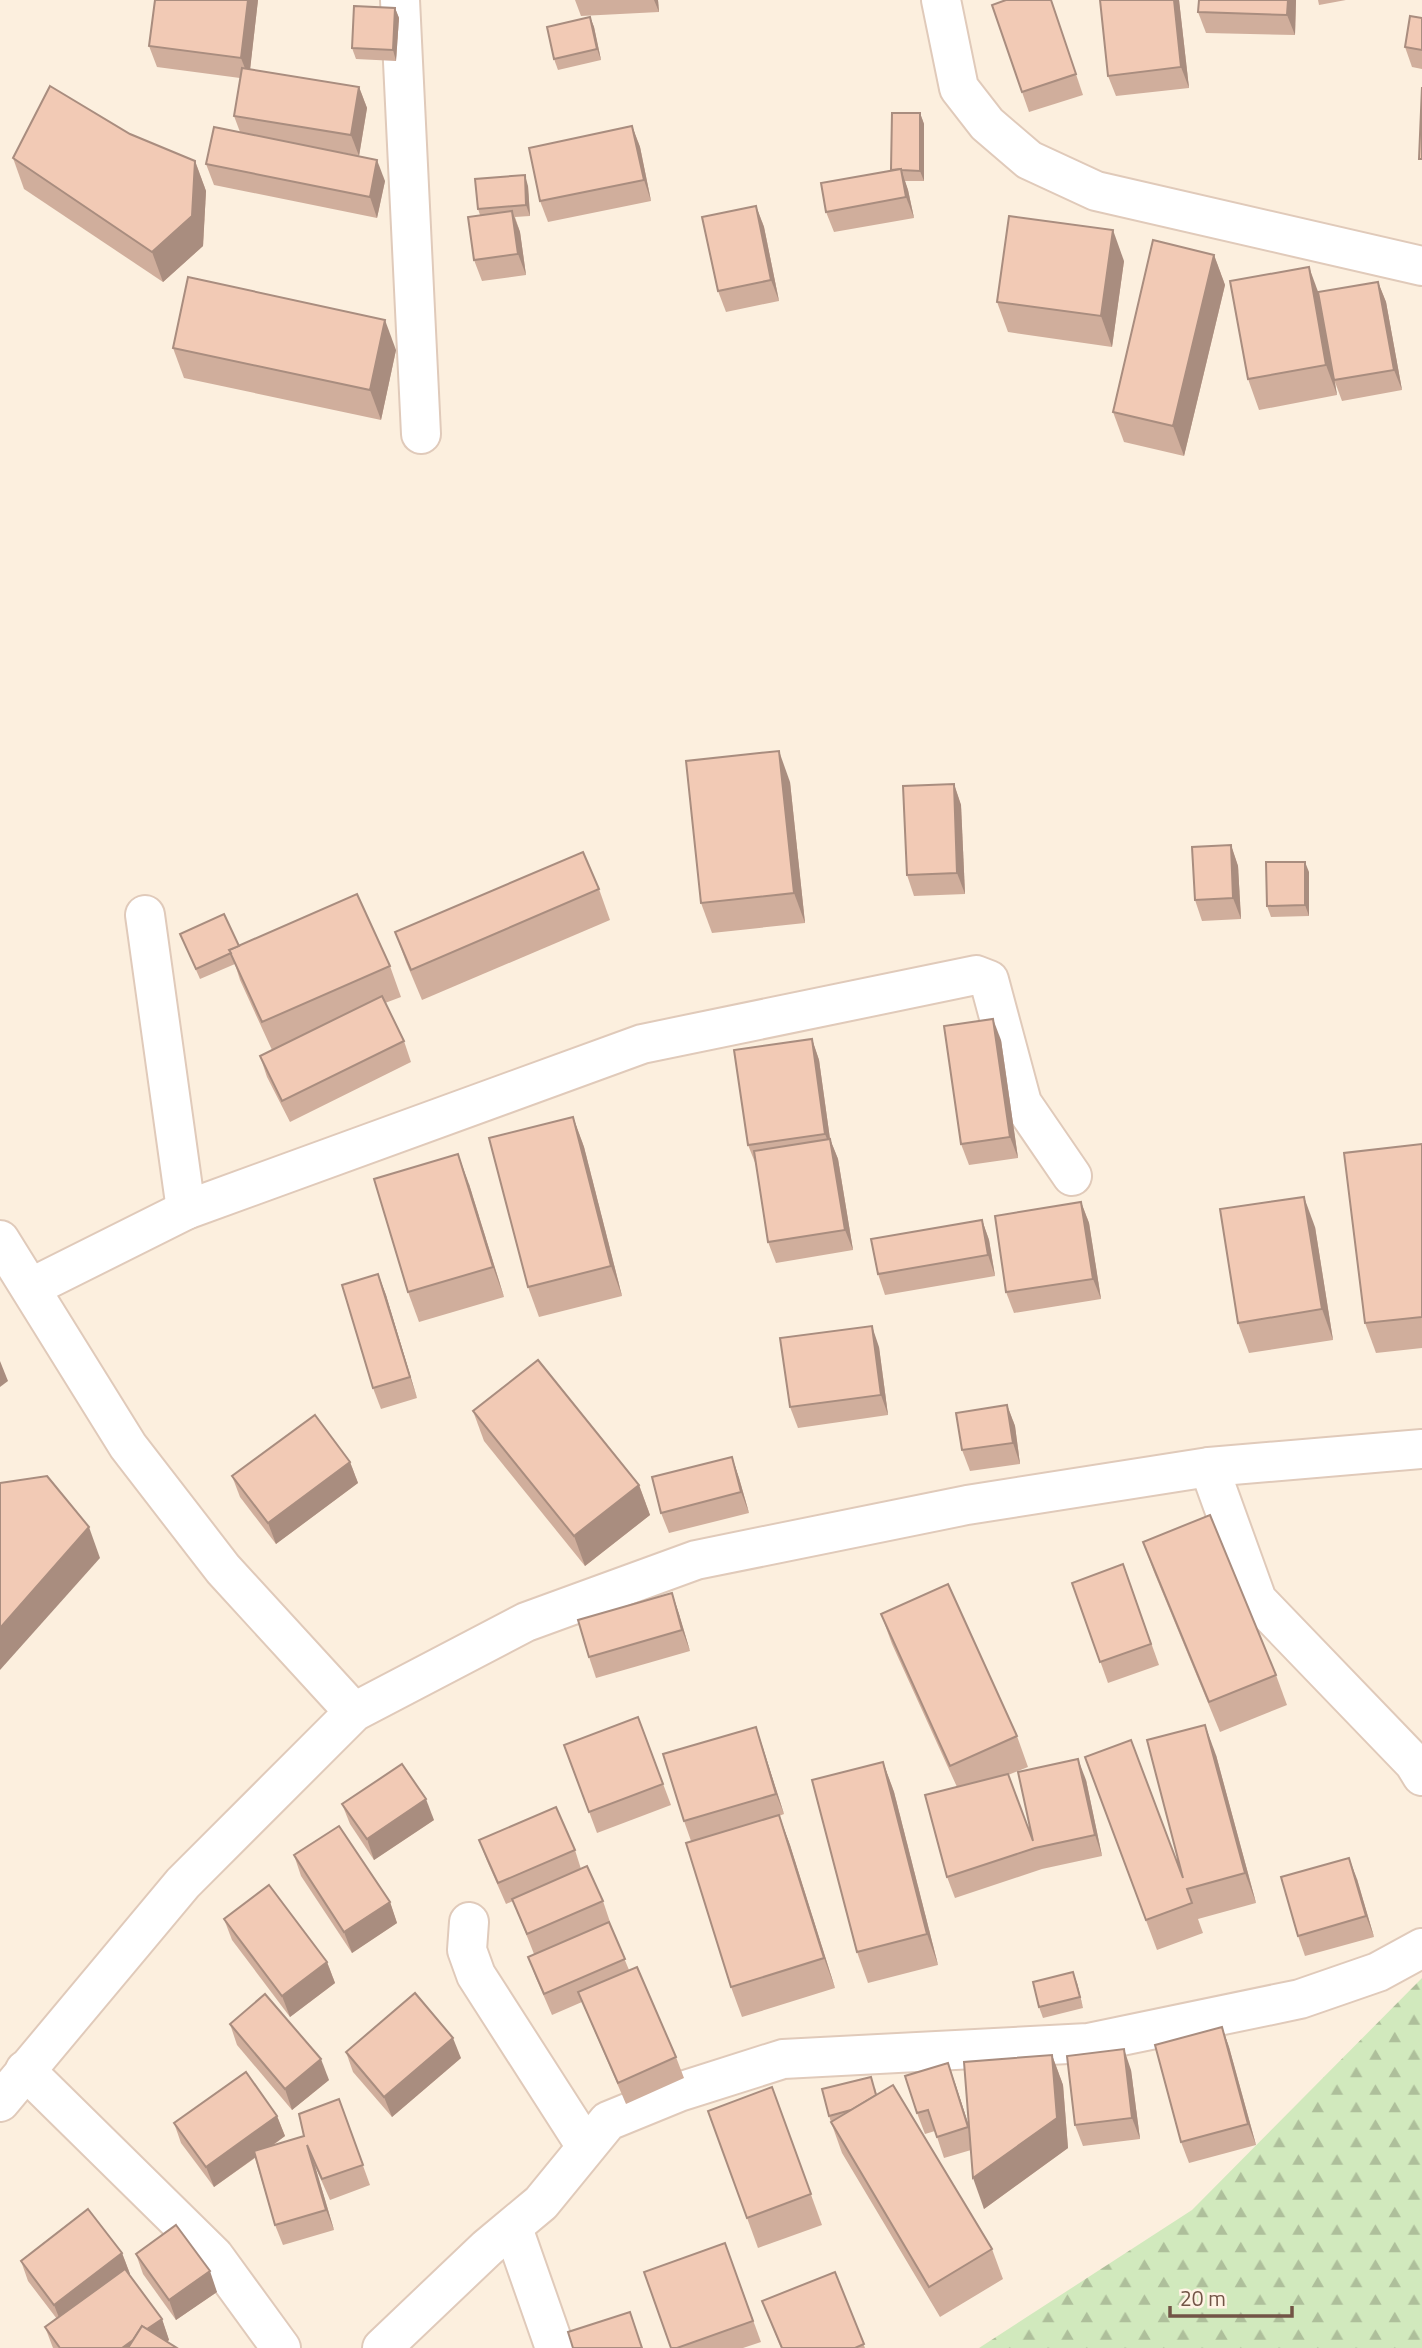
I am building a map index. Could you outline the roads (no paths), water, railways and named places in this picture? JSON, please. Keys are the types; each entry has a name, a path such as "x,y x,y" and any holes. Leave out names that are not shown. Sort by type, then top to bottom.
{"street":[{"path":"400,0 421,434"},
{"path":"941,0 959,88 987,124 1029,160 1096,191 1422,266"},
{"path":"145,915 186,1210"},
{"path":"32,1287 186,1210 642,1044 976,975 989,980 1022,1103 1072,1176"},
{"path":"0,1240 32,1287 128,1446 223,1569 354,1712"},
{"path":"0,2102 183,1883 354,1712 526,1622 696,1560 967,1505 1209,1467 1422,1449"},
{"path":"1209,1467 1257,1600 1413,1763 1422,1776"},
{"path":"469,1922 467,1950 476,1975 585,2145"},
{"path":"382,2348 486,2248 541,2203 585,2145 608,2121 679,2092 783,2059 1088,2043 1300,1998 1378,1972 1422,1948"},
{"path":"25,2070 214,2256 281,2348"},
{"path":"513,2228 555,2348"}]}
